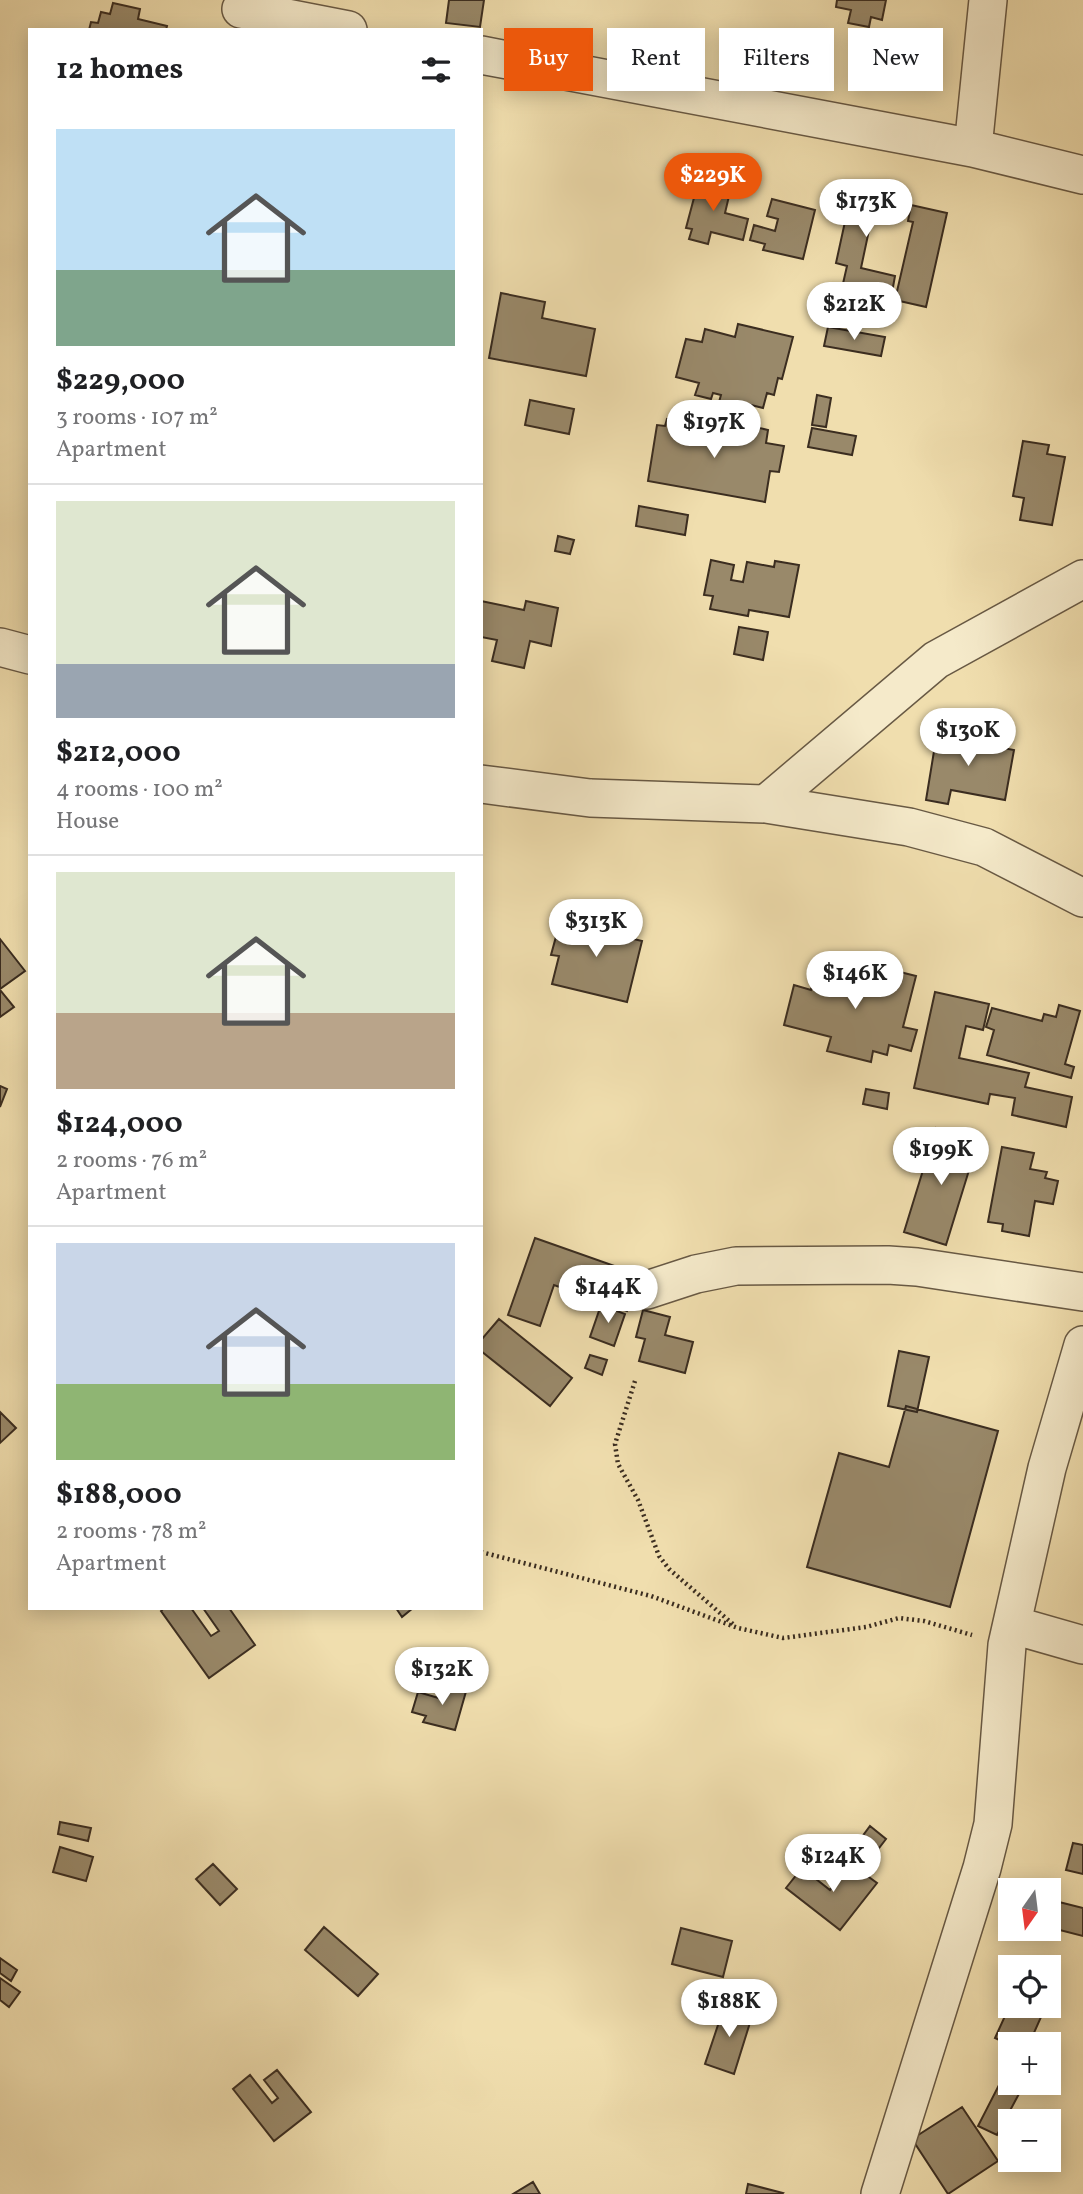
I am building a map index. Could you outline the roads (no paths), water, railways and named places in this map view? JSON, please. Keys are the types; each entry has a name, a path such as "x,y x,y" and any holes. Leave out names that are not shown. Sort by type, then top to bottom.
{"street":[{"path":"972,148 988,0"},
{"path":"240,13 335,28"},
{"path":"483,55 972,148 1083,175"},
{"path":"766,804 936,660 1083,579"},
{"path":"0,647 28,654"},
{"path":"483,784 590,798 766,804 828,813 962,839 984,847 1083,898"},
{"path":"647,1290 696,1274 736,1266 888,1265 1083,1292"},
{"path":"880,2194 982,1868 993,1824 1010,1635 1047,1468 1083,1345"},
{"path":"1010,1635 1083,1645"}]}
